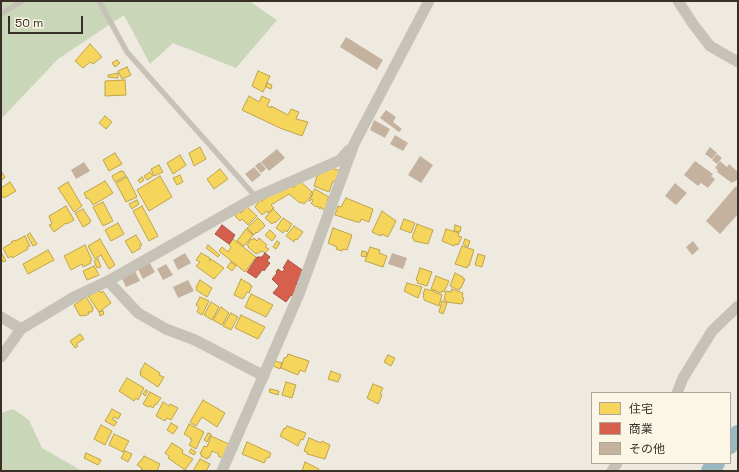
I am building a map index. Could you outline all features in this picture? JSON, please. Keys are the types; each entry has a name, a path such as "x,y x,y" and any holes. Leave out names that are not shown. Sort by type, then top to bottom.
{"street":[{"path":"222,471 299,294 354,144 429,1"},
{"path":"678,1 710,46 738,62"},
{"path":"1,357 21,329 74,297 108,281 256,197 340,160 354,144"},
{"path":"108,281 138,313 166,329 195,340 264,376"},
{"path":"678,392 683,378 712,331 738,306"},
{"path":"1,317 21,329"}],"lane":[{"path":"1,14 22,1"},
{"path":"98,1 127,52 256,197"}],"green space":[{"path":"1,1 249,1 277,20 236,68 173,43 150,64 124,15 58,59 1,119"},
{"path":"13,409 29,420 42,448 82,471 1,471 1,413"}],"building: 住宅":[{"path":"90,44 102,57 93,64 90,62 83,68 75,61"},
{"path":"117,60 120,63 115,67 112,63"},
{"path":"127,67 131,75 122,79 118,71"},
{"path":"258,71 270,76 263,92 252,86"},
{"path":"118,73 118,78 108,77 108,75"},
{"path":"125,80 126,95 105,96 105,81"},
{"path":"267,83 272,85 271,89 266,87"},
{"path":"249,96 259,102 262,96 270,100 267,106 271,108 271,106 288,115 291,109 299,112 296,119 308,122 302,136 280,128 242,110"},
{"path":"105,116 112,122 106,129 99,123"},
{"path":"200,147 206,159 194,166 189,153"},
{"path":"115,153 122,164 109,171 103,160"},
{"path":"180,155 186,165 173,174 167,163"},
{"path":"159,165 163,172 154,176 151,169"},
{"path":"331,168 341,171 337,182 333,181 329,192 314,186 318,173"},
{"path":"220,169 228,179 214,189 207,179"},
{"path":"1,171 5,177 1,181"},
{"path":"123,171 126,176 115,182 112,176"},
{"path":"150,172 153,176 147,180 144,176"},
{"path":"180,175 183,182 177,185 173,178"},
{"path":"160,176 172,197 149,211 137,190"},
{"path":"127,177 137,197 126,202 116,183"},
{"path":"142,177 144,180 140,183 138,180"},
{"path":"105,181 113,193 93,205 84,193"},
{"path":"300,181 312,192 310,194 312,195 304,204 301,202 300,203 289,194 271,205 274,208 268,213 267,211 262,215 255,207 260,200 262,201 268,196 293,185 294,188"},
{"path":"10,182 16,191 4,198 1,195 1,188"},
{"path":"68,182 82,206 74,212 58,188"},
{"path":"315,189 329,197 327,200 331,203 324,210 311,203 313,201 312,199 309,201"},
{"path":"346,198 373,209 369,222 361,219 360,222 357,222 335,215 338,206 341,207"},
{"path":"137,200 139,204 132,209 129,204"},
{"path":"103,202 113,221 103,226 93,207"},
{"path":"66,206 74,220 67,224 66,223 54,232 49,225 52,224 49,216"},
{"path":"142,206 158,236 149,241 133,211"},
{"path":"247,207 257,216 248,225 242,219 240,221 235,216 239,211 241,213"},
{"path":"83,209 91,221 83,227 75,213"},
{"path":"273,209 281,217 272,224 265,218"},
{"path":"382,211 396,221 388,237 372,232"},
{"path":"258,218 265,226 254,235 247,228"},
{"path":"283,218 292,224 287,232 285,230 283,233 276,228"},
{"path":"404,219 415,223 411,233 400,229"},
{"path":"118,223 124,234 111,241 105,230"},
{"path":"417,224 433,230 428,244 414,241 412,238"},
{"path":"455,225 461,227 460,232 454,231"},
{"path":"294,226 303,232 297,240 295,239 294,242 286,236"},
{"path":"333,228 352,235 347,250 343,249 342,251 336,249 337,247 328,243"},
{"path":"246,229 253,235 244,246 237,241"},
{"path":"446,229 459,233 458,236 462,237 458,245 455,244 454,246 442,241"},
{"path":"270,230 276,236 272,241 265,235"},
{"path":"30,233 37,244 33,246 27,235"},
{"path":"136,235 142,245 139,246 141,248 132,253 125,241"},
{"path":"25,236 30,246 27,247 28,249 12,258 11,256 8,258 3,248 12,243 11,242"},
{"path":"254,238 257,241 259,238 267,245 265,247 269,249 265,253 262,251 256,254 248,247 247,245 251,239 253,240"},
{"path":"100,239 115,265 109,269 101,255 95,259 88,246"},
{"path":"233,239 256,257 245,272 219,251 222,247 228,252 231,247 229,245"},
{"path":"465,239 470,241 468,247 463,244"},
{"path":"277,241 280,243 276,249 273,247"},
{"path":"85,245 92,260 90,261 91,263 83,267 82,264 71,270 64,256"},
{"path":"208,245 220,255 218,257 206,248"},
{"path":"462,246 474,250 467,268 455,264"},
{"path":"370,247 380,250 379,253 387,256 383,267 365,261"},
{"path":"48,250 54,260 28,274 23,264"},
{"path":"362,251 367,252 366,257 361,256"},
{"path":"1,252 6,261 3,262"},
{"path":"201,253 210,258 210,261 211,259 224,268 214,279 196,266 200,262 196,260"},
{"path":"478,254 485,256 482,267 475,265"},
{"path":"98,259 101,267 97,268 94,261"},
{"path":"231,262 236,266 232,271 227,267"},
{"path":"94,266 99,275 87,280 83,271"},
{"path":"420,268 432,272 427,286 417,283 418,281 416,280"},
{"path":"455,273 465,279 459,290 450,286"},
{"path":"436,276 449,281 444,292 442,291 441,293 431,289"},
{"path":"241,279 252,286 249,293 247,292 243,299 234,295"},
{"path":"200,280 212,288 207,297 196,290"},
{"path":"407,283 422,287 418,298 404,291"},
{"path":"98,289 101,293 103,291 111,303 99,312 88,296"},
{"path":"425,289 442,295 439,306 424,300 423,294"},
{"path":"452,289 463,293 462,297 464,298 462,304 446,302 446,300 444,300 446,291 451,292"},
{"path":"251,294 273,305 266,317 245,307"},
{"path":"86,297 93,308 92,312 88,312 89,314 84,316 80,316 74,305"},
{"path":"200,297 209,301 202,315 197,312 199,307 196,305"},
{"path":"442,301 447,303 443,314 439,312"},
{"path":"211,302 219,307 212,320 204,315"},
{"path":"221,307 229,313 222,325 213,320"},
{"path":"103,311 104,314 100,316 99,312"},
{"path":"231,313 238,317 231,330 223,326"},
{"path":"241,315 265,327 258,339 235,328"},
{"path":"80,334 84,339 76,344 78,346 75,348 70,341"},
{"path":"288,354 309,361 305,372 300,370 298,375 281,368 284,358 287,357"},
{"path":"388,355 395,358 391,366 384,362"},
{"path":"275,361 282,363 280,369 273,366"},
{"path":"145,363 160,373 159,375 164,377 158,387 140,375"},
{"path":"331,371 341,375 338,382 328,379"},
{"path":"127,378 144,388 138,400 136,398 134,401 119,391"},
{"path":"286,382 296,385 292,398 282,395"},
{"path":"373,384 383,388 378,404 367,398"},
{"path":"270,389 279,391 278,395 269,392"},
{"path":"146,390 148,391 145,396 143,394"},
{"path":"150,392 161,398 153,408 143,404"},
{"path":"203,400 225,413 217,427 202,417 196,426 190,422"},
{"path":"163,402 169,406 170,404 178,408 171,420 167,418 165,421 156,416"},
{"path":"112,409 121,414 118,419 114,417 112,419 117,422 114,426 105,421"},
{"path":"171,423 178,427 173,434 167,430"},
{"path":"189,424 204,432 196,449 189,445 192,440 190,439 191,438 184,434"},
{"path":"101,425 112,431 105,445 94,439"},
{"path":"287,426 306,433 298,446 280,436 284,428 285,429"},
{"path":"208,433 211,434 207,442 204,440"},
{"path":"114,434 129,441 123,452 109,445"},
{"path":"211,436 229,444 223,458 218,456 219,454 212,451 207,459 201,456 202,455 200,454 204,446 207,447"},
{"path":"309,438 321,443 322,441 330,445 325,459 307,454 307,452 304,451"},
{"path":"247,442 271,453 269,458 267,457 264,463 242,454"},
{"path":"172,443 183,450 182,453 193,459 185,470 168,458 169,456 165,453"},
{"path":"191,449 196,452 194,455 189,452"},
{"path":"125,451 132,454 128,462 121,458"},
{"path":"86,453 101,460 98,465 84,458"},
{"path":"144,456 160,464 157,471 141,470 142,468 137,465"},
{"path":"200,459 210,464 206,471 193,471"},
{"path":"305,462 319,469 318,471 302,471"}],"building: 商業":[{"path":"222,225 235,235 229,244 215,234"},
{"path":"265,253 270,257 267,261 270,263 256,278 247,272 257,257 262,257"},
{"path":"288,260 305,272 296,283 299,286 293,296 291,295 286,302 273,293 279,286 272,279 277,273 276,272 278,269 282,272 285,269 283,268"}],"building: その他":[{"path":"346,37 383,60 377,70 340,47"},
{"path":"386,110 396,117 393,122 402,129 399,132 380,118"},
{"path":"374,120 390,129 385,138 370,130"},
{"path":"395,135 408,143 403,151 390,144"},
{"path":"710,147 717,153 712,159 705,154"},
{"path":"277,149 285,158 269,171 261,162"},
{"path":"717,154 722,158 717,164 712,160"},
{"path":"420,156 433,165 421,183 408,175"},
{"path":"695,161 713,174 711,176 715,179 708,188 701,183 698,186 684,175"},
{"path":"720,161 727,167 729,164 738,172 738,178 735,182 734,181 732,183 717,172 718,170 715,168"},
{"path":"84,162 90,171 76,179 71,170"},
{"path":"260,162 266,169 261,173 255,166"},
{"path":"254,167 261,175 252,182 245,174"},
{"path":"675,183 687,193 676,205 665,196"},
{"path":"736,186 738,188 738,214 720,234 706,221"},
{"path":"693,241 699,249 692,255 686,247"},
{"path":"185,253 191,263 178,270 173,260"},
{"path":"392,253 407,258 403,269 388,264"},
{"path":"149,262 155,272 143,279 138,269"},
{"path":"166,264 173,275 163,280 157,269"},
{"path":"135,271 140,281 126,287 122,278"},
{"path":"188,280 194,291 178,298 173,287"}],"waterway":[{"path":"731,444 738,434"},
{"path":"710,471 715,464"}]}
